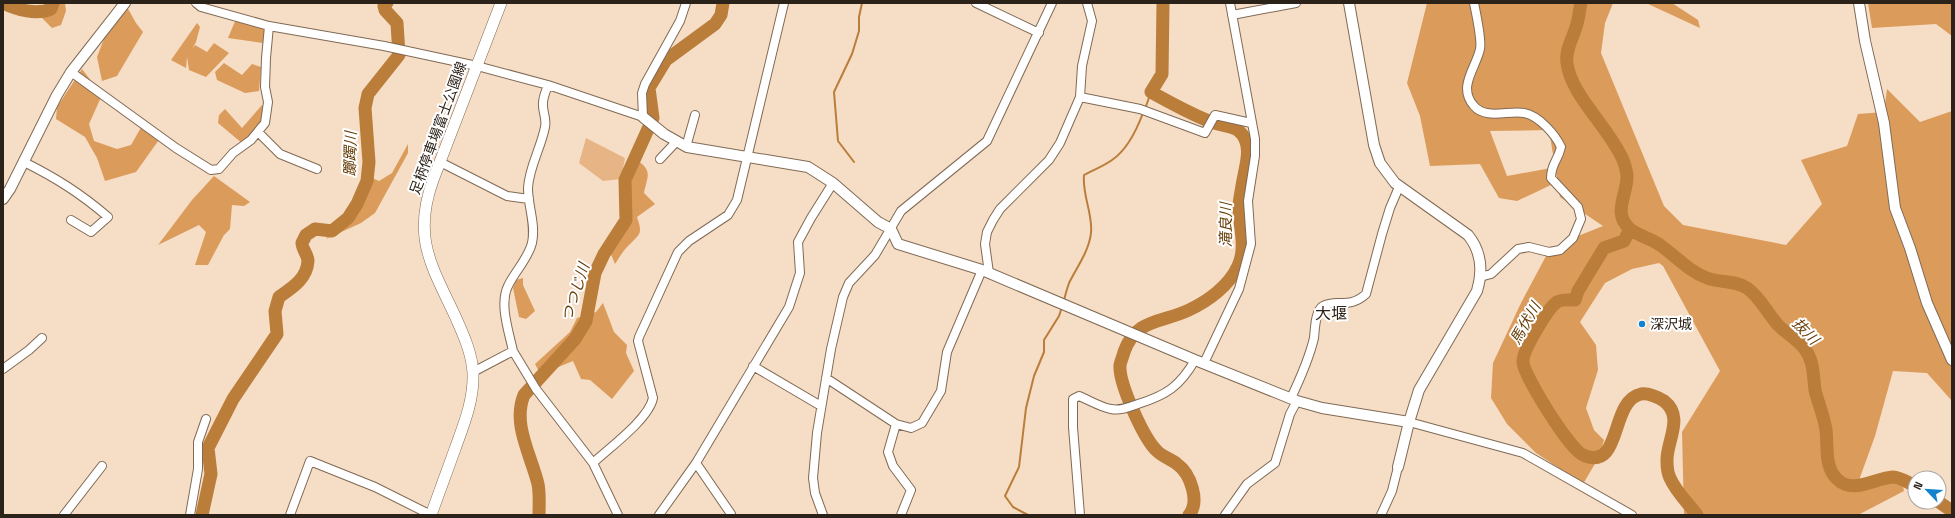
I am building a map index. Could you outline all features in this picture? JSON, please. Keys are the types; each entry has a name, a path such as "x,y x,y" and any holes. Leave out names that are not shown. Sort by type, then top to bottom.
{"main road":[{"name":"足柄停車場富士公園線","path":"431,515 468,412 473,388 473,372 468,349 428,258 424,240 427,197 501,3"}],"street":[{"path":"3,199 10,189 57,95 71,72 125,3"},
{"path":"196,3 201,7 270,26 401,50 477,66 548,85 648,121 676,142 686,147 808,167 833,183 878,222 891,229 898,244 985,272 1200,362 1294,399 1322,408 1409,422 1523,453 1632,515"},
{"path":"648,121 642,93 645,84 680,21 686,3"},
{"path":"593,463 633,427 652,403 653,398 638,340 678,252 689,241 728,216 737,200 784,3"},
{"path":"976,3 1040,33"},
{"path":"823,515 815,493 813,478 820,406 843,297 855,275 875,255 901,211 987,141 1040,33 1052,3"},
{"path":"826,378 896,424 911,428 922,423 941,390 947,352 953,334 985,272 985,244 987,232 993,220 1004,205 1049,160 1060,143 1080,97 1082,66 1092,21 1087,3"},
{"path":"1080,515 1073,427 1073,399 1079,396 1109,409 1120,410 1160,397 1175,387 1200,362 1239,289 1251,244 1248,201 1256,156 1255,139 1230,3"},
{"path":"1232,15 1296,3"},
{"path":"1349,3 1374,145 1380,163 1386,173 1399,187 1468,235 1474,242 1480,263 1480,277 1477,291 1419,390 1409,422 1392,491 1381,515"},
{"path":"1474,3 1480,48 1467,83 1470,100 1474,107 1491,114 1523,113 1532,115 1557,137 1561,147 1559,155 1551,168 1551,178 1578,207 1581,219 1573,238 1560,250 1550,252 1529,247 1518,249 1491,274 1480,277"},
{"path":"1858,3 1865,41 1884,123 1895,208 1910,248 1927,303 1952,360"},
{"path":"71,72 176,148 211,170 219,169 233,153 251,140 265,122 268,109 265,87 266,58 270,26"},
{"path":"548,85 543,104 546,119 541,145 530,174 528,189 533,221 532,243 507,286 504,305 512,352 531,379 536,389 593,463 618,515"},
{"path":"1080,97 1145,111 1205,133 1215,115 1252,124"},
{"path":"686,147 695,114"},
{"path":"258,132 280,154 317,169"},
{"path":"660,159 676,142"},
{"path":"24,162 61,181 86,198 108,217 91,232 71,220"},
{"path":"440,162 507,196 529,199"},
{"path":"659,515 696,463 789,307 800,272 798,242 833,183"},
{"path":"1225,515 1247,484 1275,463 1308,358 1319,310 1330,304 1354,303 1366,294 1384,227 1399,187"},
{"path":"3,369 30,350 42,338"},
{"path":"473,372 512,352"},
{"path":"753,366 820,406"},
{"path":"190,515 198,468 198,442 206,419"},
{"path":"896,424 888,452 893,466 910,490 901,515"},
{"path":"290,515 310,461 375,486 431,515"},
{"path":"696,463 731,514 730,515"},
{"path":"64,515 102,466"}],"shaded area":[{"path":"55,3 65,3 66,11 61,25 52,28 41,17 55,8"},
{"path":"1427,3 1613,3 1605,23 1601,53 1664,206 1683,225 1786,245 1822,204 1801,160 1847,146 1858,114 1884,112 1887,89 1920,122 1952,111 1952,401 1927,373 1893,371 1875,436 1858,483 1890,479 1903,486 1904,491 1858,515 1684,515 1682,432 1720,371 1663,266 1659,263 1632,269 1605,283 1580,322 1596,345 1598,370 1586,408 1594,430 1604,440 1599,457 1583,484 1536,453 1507,424 1491,398 1493,363 1521,303 1546,256 1573,238 1603,226 1560,197 1549,130 1490,131 1507,176 1551,168 1553,184 1517,201 1499,198 1480,164 1430,166 1420,116 1407,83"},
{"path":"1646,3 1672,3 1698,20 1700,28"},
{"path":"1868,3 1952,3 1952,36 1936,24 1872,28"},
{"path":"127,7 143,32 117,76 102,81 97,57 112,18"},
{"path":"236,19 266,27 263,43 228,38"},
{"path":"197,23 200,27 196,42 192,49 195,45 207,52 214,43 229,53 206,77 189,70 187,57 186,68 171,60"},
{"path":"224,63 242,75 252,64 261,67 259,91 245,93 217,80 215,72"},
{"path":"82,69 102,95 89,124 94,141 117,149 131,145 143,124 161,137 136,172 105,181 97,158 85,137 56,119 57,107"},
{"path":"262,105 267,116 243,144 218,123 219,115 225,109 242,128"},
{"path":"586,138 625,158 621,179 603,181 579,163"},
{"path":"408,144 408,153 375,213 361,223 326,239 372,178 379,181 392,173"},
{"path":"638,161 646,168 648,175 644,193 655,204 637,217 640,227 638,236 624,250 615,264 610,252 625,208 624,182"},
{"path":"214,176 250,202 244,206 232,205 230,229 224,235 208,265 195,265 206,232 199,225 158,245 192,200"},
{"path":"523,278 523,285 535,311 526,319 519,317 513,288 516,280"},
{"path":"603,303 614,332 627,345 626,353 634,371 612,399 590,380 581,379 573,361 556,368 544,381 535,364 570,332 577,318 596,312"}],"waterway":[{"path":"3,3 14,8 33,12 51,9 53,3"},
{"name":"躑躅川","path":"202,515 211,474 208,448 233,399 277,334 275,311 279,297 298,282 305,273 308,259 302,243 306,235 315,229 332,231 348,218 357,204 367,181 369,162 365,108 368,94 399,55 397,23 385,10 384,6 387,3"},
{"name":"つつじ川","path":"539,515 538,484 521,428 520,417 524,395 575,339 586,321 595,273 604,254 626,220 625,180 653,118 649,88 666,60 715,24 721,15 723,3"},
{"path":"854,162 838,141 834,92 852,54 859,31 859,17 862,3"},
{"name":"滝良川","path":"1163,3 1162,74 1151,92 1182,109 1214,123 1236,129 1244,137 1248,150 1239,204 1242,252 1241,259 1234,273 1224,286 1203,302 1189,310 1151,323 1135,333 1129,341 1120,364 1121,374 1128,398 1139,424 1157,451 1175,462 1190,481 1194,496 1194,503 1189,515"},
{"name":"抜川","path":"1581,3 1577,24 1568,49 1567,63 1575,87 1617,148 1624,162 1627,177 1621,211 1625,223 1630,229 1660,245 1700,275 1712,280 1738,284 1747,288 1756,296 1778,325 1804,348 1810,358 1815,390 1825,425 1828,462 1837,479 1843,484 1850,486 1857,486 1893,477 1907,482"},
{"path":"1145,109 1151,92"},
{"path":"1064,301 1069,283 1085,253 1090,240 1091,226 1084,175 1109,162 1122,151 1135,132 1143,113"},
{"name":"馬伏川","path":"1630,229 1624,241 1604,248 1578,291 1575,300 1561,300 1557,302 1548,312 1531,340 1523,362 1525,370 1548,412 1568,440 1583,455 1596,458 1604,454 1615,434 1624,409 1631,399 1641,394 1647,394 1664,401 1670,407 1674,422 1667,454 1669,474 1676,488 1697,515"},
{"path":"1028,515 1013,507 1005,496 1019,467 1026,408 1034,376 1044,352 1044,340 1059,316 1062,307"},
{"name":"抜川","path":"1947,508 1952,511"}],"place":[{"name":"深沢城","path":"1642,324"}],"district":[{"name":"大堰","path":"1331,313"}]}
